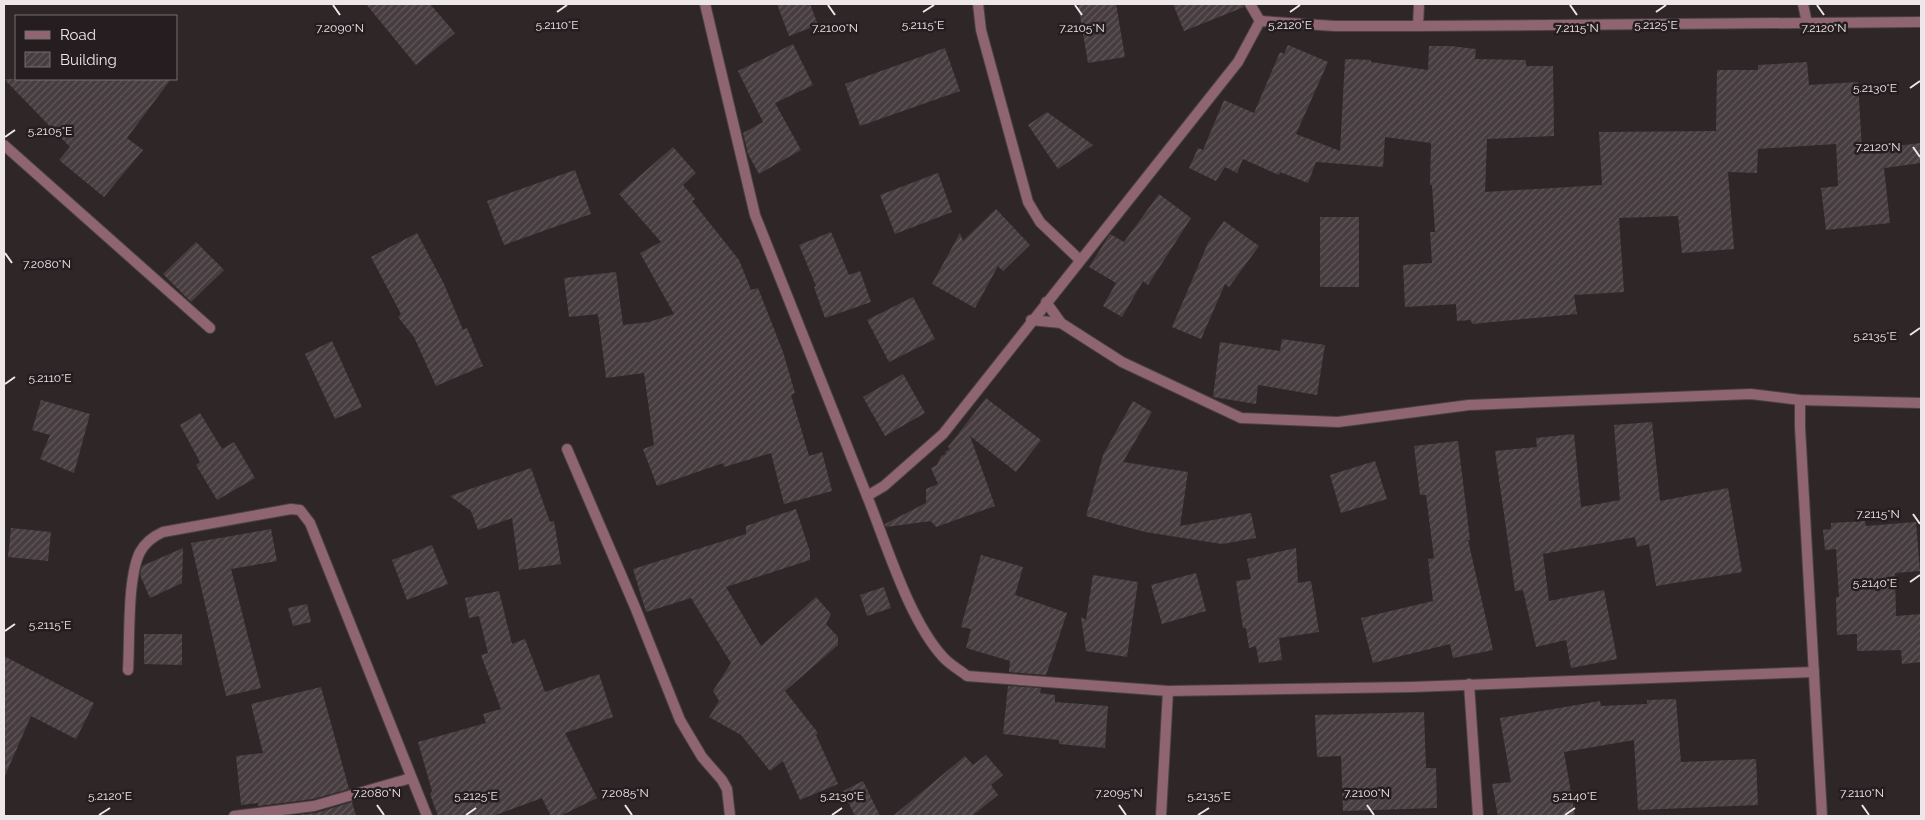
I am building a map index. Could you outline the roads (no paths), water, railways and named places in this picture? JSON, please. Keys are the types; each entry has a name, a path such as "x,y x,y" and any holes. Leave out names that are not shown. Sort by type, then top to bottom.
{"street":[{"path":"705,4 755,215 899,578 926,635 944,658 968,676 1168,691 1469,684 1814,672"},
{"path":"978,4 991,67 1028,202 1040,222 1080,260"},
{"path":"1250,4 1260,21"},
{"path":"1418,26 1419,4"},
{"path":"1803,4 1807,23"},
{"path":"867,496 884,486 943,434 1031,320 1238,62 1260,21"},
{"path":"1260,21 1335,26 1921,22"},
{"path":"4,145 210,328"},
{"path":"1046,302 1061,323 1122,362 1241,418 1338,422 1469,405 1751,394 1800,400 1921,403"},
{"path":"1031,320 1061,323"},
{"path":"1800,400 1822,816"},
{"path":"567,449 635,607 680,720 702,757 722,780 727,789 730,816"},
{"path":"128,670 134,568 141,550 153,537 163,532 292,509 300,510 310,523 427,816"},
{"path":"1469,684 1478,816"},
{"path":"1161,816 1168,691"},
{"path":"234,816 314,806 411,778"}]}
